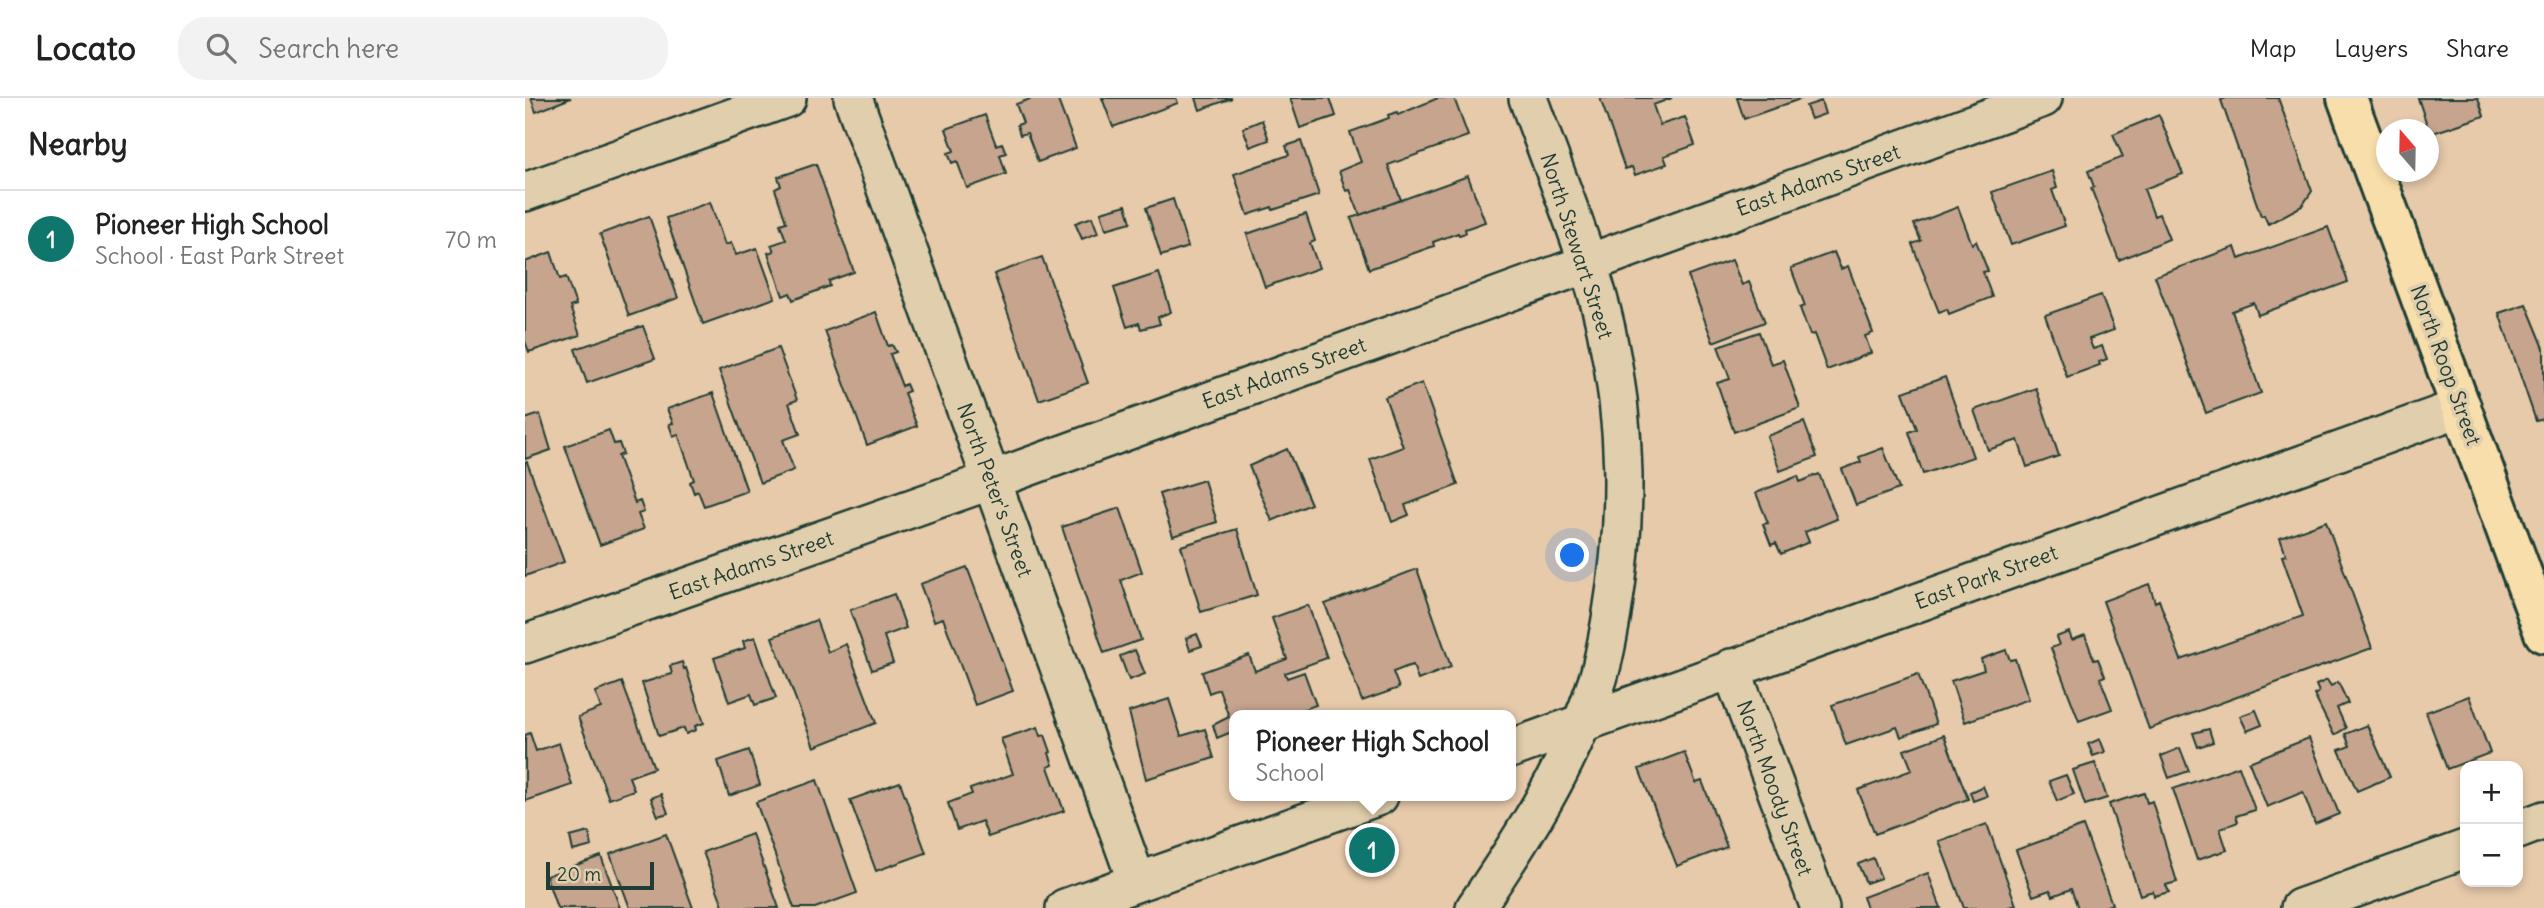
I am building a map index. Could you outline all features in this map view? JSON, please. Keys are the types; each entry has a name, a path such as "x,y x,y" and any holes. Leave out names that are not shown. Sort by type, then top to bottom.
{"main road":[{"name":"North Roop Street","path":"2347,98 2544,633"}],"street":[{"path":"525,192 787,98"},
{"name":"North Peter's Street","path":"853,98 1137,882"},
{"name":"North Stewart Street","path":"1475,908 1550,790 1580,724 1596,684 1606,646 1618,576 1623,496 1623,437 1616,381 1605,326 1586,263 1528,98"},
{"name":"East Adams Street","path":"525,644 992,480 2043,98"},
{"name":"East Park Street","path":"1516,747 2462,407"},
{"name":"North Moody Street","path":"1731,668 1819,908"},
{"path":"1065,908 1365,801"},
{"path":"2523,828 2544,820"},
{"path":"2300,908 2460,851"}],"building":[{"path":"531,98 571,98 536,112"},
{"path":"1033,98 1057,98 1076,148 1038,162 1027,133 1020,135 1017,125 1023,123 1016,104"},
{"path":"1102,98 1176,98 1178,103 1113,127"},
{"path":"1196,98 1232,98 1200,110"},
{"path":"1290,98 1330,98 1336,116 1300,128"},
{"path":"1438,98 1454,98 1468,136 1388,165 1401,200 1360,215 1350,190 1346,191 1339,171 1361,162 1350,132 1389,118 1388,115 1397,112 1398,115"},
{"path":"1600,98 1672,98 1653,105 1660,125 1685,117 1695,145 1664,156 1667,164 1635,175 1632,167 1625,169"},
{"path":"1737,98 1803,98 1744,119"},
{"path":"2278,98 2312,191 2302,206 2268,224 2264,215 2261,216 2221,100"},
{"path":"2418,98 2478,98 2484,116 2439,131 2439,119 2425,119"},
{"path":"1821,101 1825,114 1811,119 1806,106"},
{"path":"985,115 996,145 1002,143 1006,153 1000,155 1006,174 967,188 957,161 952,163 948,153 954,151 946,129"},
{"path":"2159,115 2183,174 2144,189 2154,216 2159,214 2169,239 2119,260 2091,188 2094,187 2088,171 2123,157 2113,134"},
{"path":"1262,120 1269,140 1250,147 1243,128"},
{"path":"1301,141 1319,195 1248,215 1234,174 1289,155 1286,146"},
{"path":"816,164 854,272 829,281 830,286 793,300 790,293 783,296 768,253 774,251 771,245 786,240 780,224 786,222 775,189 781,186 778,177"},
{"path":"2052,171 2057,188 2052,190 2065,226 2011,245 1992,192"},
{"path":"1468,176 1485,222 1465,229 1466,233 1458,233 1433,242 1434,246 1369,269 1351,218"},
{"path":"1173,199 1188,247 1161,256 1146,208"},
{"path":"710,202 725,245 731,243 736,255 757,248 775,298 703,324 666,218"},
{"path":"1126,205 1131,222 1106,229 1101,212"},
{"path":"1958,207 1972,244 1976,241 1988,271 1983,272 1992,297 1949,314 1947,309 1939,312 1912,244 1921,241 1914,224"},
{"path":"1306,214 1315,241 1310,243 1319,268 1265,287 1247,234"},
{"path":"649,216 678,298 629,316 600,234"},
{"path":"1092,217 1098,233 1082,239 1075,223"},
{"path":"2328,227 2348,282 2258,315 2254,303 2232,311 2261,393 2206,413 2155,276 2235,247 2239,259"},
{"path":"551,252 560,279 566,277 576,305 570,307 580,335 529,352 525,341 525,262"},
{"path":"1834,252 1841,269 1848,266 1873,333 1865,336 1871,353 1827,370 1814,334 1810,335 1800,308 1805,306 1791,268"},
{"path":"1042,257 1088,383 1039,400 994,274"},
{"path":"1732,260 1742,285 1749,282 1765,322 1713,342 1688,276"},
{"path":"1159,273 1171,312 1158,317 1160,324 1141,329 1139,323 1127,327 1114,288"},
{"path":"2101,295 2114,330 2089,339 2093,349 2102,346 2107,359 2099,362 2100,365 2067,377 2045,315"},
{"path":"2526,304 2544,348 2544,419 2536,421 2499,313"},
{"path":"876,312 888,346 892,345 896,352 890,354 902,386 906,384 909,391 904,393 917,426 867,445 825,331"},
{"path":"643,326 655,359 587,383 575,349"},
{"path":"1759,332 1771,364 1783,360 1800,408 1734,432 1717,383 1730,379 1718,346"},
{"path":"778,348 797,400 789,403 800,434 783,440 794,470 760,483 719,370"},
{"path":"1945,377 1973,457 1923,474 1909,432 1917,429 1903,392"},
{"path":"1422,383 1458,485 1405,505 1409,515 1392,522 1370,459 1403,447 1385,397"},
{"path":"2036,388 2059,456 2027,467 2018,440 1988,450 1974,410"},
{"path":"713,393 747,491 704,506 698,491 694,493 690,482 694,480 678,434 673,436 669,424 673,423 667,409"},
{"path":"540,414 551,450 525,459 525,419"},
{"path":"1804,422 1817,457 1780,471 1767,436"},
{"path":"609,430 614,444 619,443 623,454 618,456 635,503 640,501 644,512 638,514 644,529 600,545 565,446"},
{"path":"1883,448 1899,489 1856,505 1842,469 1861,462 1859,457"},
{"path":"1287,449 1311,504 1272,521 1249,466"},
{"path":"525,462 564,562 525,576"},
{"path":"1819,474 1837,519 1805,532 1809,542 1781,554 1776,543 1771,545 1763,524 1768,523 1756,493 1798,476 1800,482"},
{"path":"1204,480 1217,522 1173,536 1159,494"},
{"path":"1120,508 1142,572 1121,580 1141,640 1104,653 1062,527"},
{"path":"2326,521 2372,648 2149,729 2103,601 2149,584 2155,602 2159,600 2181,660 2303,616 2282,556 2286,555 2280,538"},
{"path":"1237,529 1257,595 1201,612 1181,546"},
{"path":"967,567 1013,691 975,705 943,618 934,621 920,584"},
{"path":"1417,569 1451,667 1418,680 1413,665 1406,667 1393,672 1399,688 1362,701 1325,604"},
{"path":"894,594 906,628 884,636 893,663 872,670 850,610"},
{"path":"1308,605 1327,658 1285,673 1287,678 1304,672 1316,705 1302,710 1229,710 1229,717 1219,689 1209,693 1202,672 1249,655 1255,671 1287,659 1272,618"},
{"path":"816,620 828,652 846,644 876,723 814,747 772,637"},
{"path":"2069,632 2072,640 2085,635 2094,660 2098,659 2105,676 2100,678 2112,709 2079,721 2051,648 2059,645 2056,637"},
{"path":"1197,634 1202,646 1190,650 1186,638"},
{"path":"755,637 776,698 755,705 751,694 729,702 714,658 745,648 743,641"},
{"path":"1135,650 1145,674 1129,680 1120,656"},
{"path":"2006,650 2010,660 2015,659 2029,699 1965,722 1951,681 1984,670 1981,659"},
{"path":"682,662 704,723 695,726 696,730 686,734 684,728 659,736 642,683 672,674 670,666"},
{"path":"1918,674 1936,724 1901,737 1897,727 1846,745 1832,705"},
{"path":"2327,680 2331,686 2338,682 2348,703 2337,708 2346,728 2334,735 2314,695 2319,692 2316,685"},
{"path":"622,682 654,768 629,777 634,790 609,799 578,717 601,708 595,692"},
{"path":"2469,696 2490,753 2468,761 2460,761 2460,764 2447,769 2426,712"},
{"path":"1169,699 1181,736 1205,729 1214,758 1146,779 1129,712"},
{"path":"2256,710 2262,725 2247,731 2240,716"},
{"path":"1229,717 1229,733 1217,738 1213,725"},
{"path":"2367,725 2390,777 2357,791 2339,750 2350,746 2345,734"},
{"path":"1038,727 1041,736 1045,735 1051,752 1049,753 1053,765 1048,767 1064,811 988,837 982,821 957,830 948,803 972,794 970,789 1013,774 1001,739"},
{"path":"2209,729 2213,742 2198,747 2193,733"},
{"path":"530,733 536,751 559,743 572,785 525,801 525,735"},
{"path":"1944,735 1968,799 1875,834 1858,790 1912,770 1904,750"},
{"path":"2309,738 2339,814 2315,824 2303,792 2267,807 2249,762"},
{"path":"2100,739 2105,752 2093,756 2088,744"},
{"path":"2180,748 2189,771 2169,778 2161,756"},
{"path":"749,750 760,785 729,796 718,761"},
{"path":"1684,752 1696,783 1702,781 1727,847 1677,866 1639,769"},
{"path":"2095,763 2107,798 2085,805 2073,770"},
{"path":"2239,766 2255,810 2236,816 2238,822 2220,829 2227,850 2197,860 2173,789"},
{"path":"2066,775 2074,794 2057,801 2049,781"},
{"path":"817,780 857,893 815,908 794,908 756,802"},
{"path":"900,782 926,853 876,871 850,800"},
{"path":"1983,786 1987,796 1973,801 1970,792"},
{"path":"2144,793 2147,803 2152,801 2177,882 2166,885 2169,892 2154,896 2153,891 2140,895 2109,804"},
{"path":"661,794 668,813 658,816 651,798"},
{"path":"1987,824 2016,905 2006,908 1964,908 1939,841"},
{"path":"2083,826 2112,904 2102,908 2078,908 2071,889 2053,896 2050,890 2033,896 2016,850"},
{"path":"589,832 592,846 573,851 570,837"},
{"path":"666,834 693,908 630,908 610,854"},
{"path":"752,834 779,908 724,908 703,852"},
{"path":"601,856 620,908 557,908 546,876"},
{"path":"1873,858 1881,878 1866,883 1858,864"},
{"path":"1928,873 1941,908 1867,908 1863,897"}],"place":[{"name":"Pioneer High School","path":"1372,850"}]}
